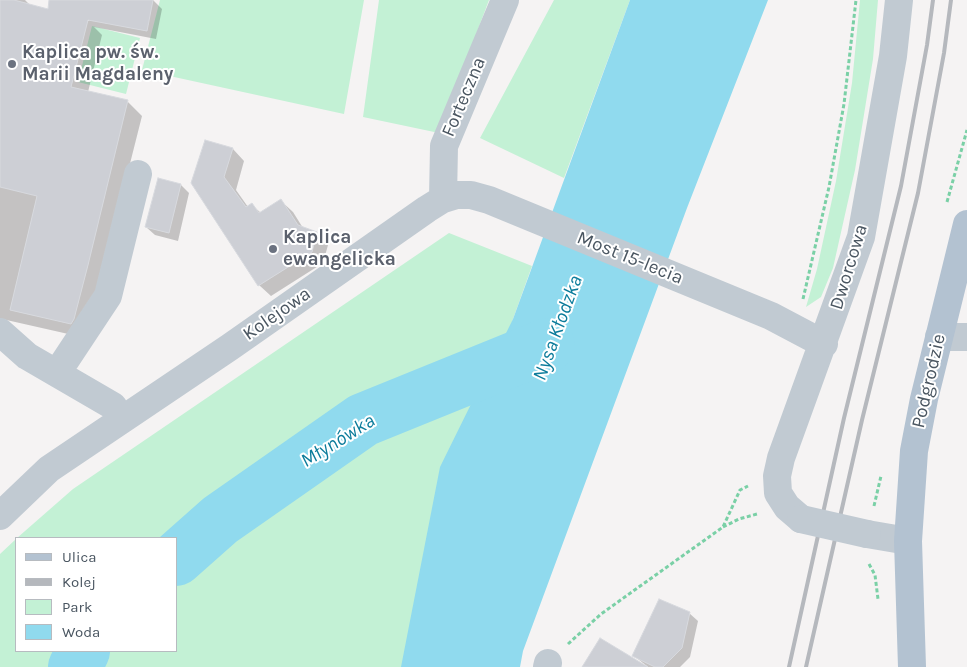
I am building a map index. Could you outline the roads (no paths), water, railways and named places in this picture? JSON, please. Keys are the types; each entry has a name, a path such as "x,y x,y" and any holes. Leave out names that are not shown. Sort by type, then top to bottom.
{"main road":[{"name":"Podgrodzie","path":"912,667 908,541 914,451 939,337 967,224"}],"street":[{"name":"Forteczna","path":"443,199 444,146 505,0"},
{"name":"Dworcowa","path":"898,0 893,56 861,237 824,344 781,458 778,493 787,507 801,519 867,547 908,541"},
{"path":"57,373 108,296 138,174"},
{"name":"Kolejowa","path":"0,516 49,469 443,199 456,195 471,195 489,200"},
{"name":"Most 15-lecia","path":"489,200 783,322 824,344"},
{"path":"0,332 27,356 113,406 121,420"},
{"path":"939,337 967,337"}],"water":[{"name":"Nysa Kłodzka","path":"630,0 768,0 687,208 523,651 520,667 401,667 440,467 513,319"}],"waterway":[{"name":"Młynówka","path":"178,557 220,520 363,420 548,345"},
{"name":"Młynówka","path":"75,667 82,652"}],"railway":[{"path":"789,667 844,418 901,186 927,45 933,0"},
{"path":"806,667 862,420 918,193 944,53 951,0"}],"place":[{"name":"Kaplica pw. św. Marii Magdaleny","path":"12,64"},
{"name":"Kaplica ewangelicka","path":"273,249"}]}
